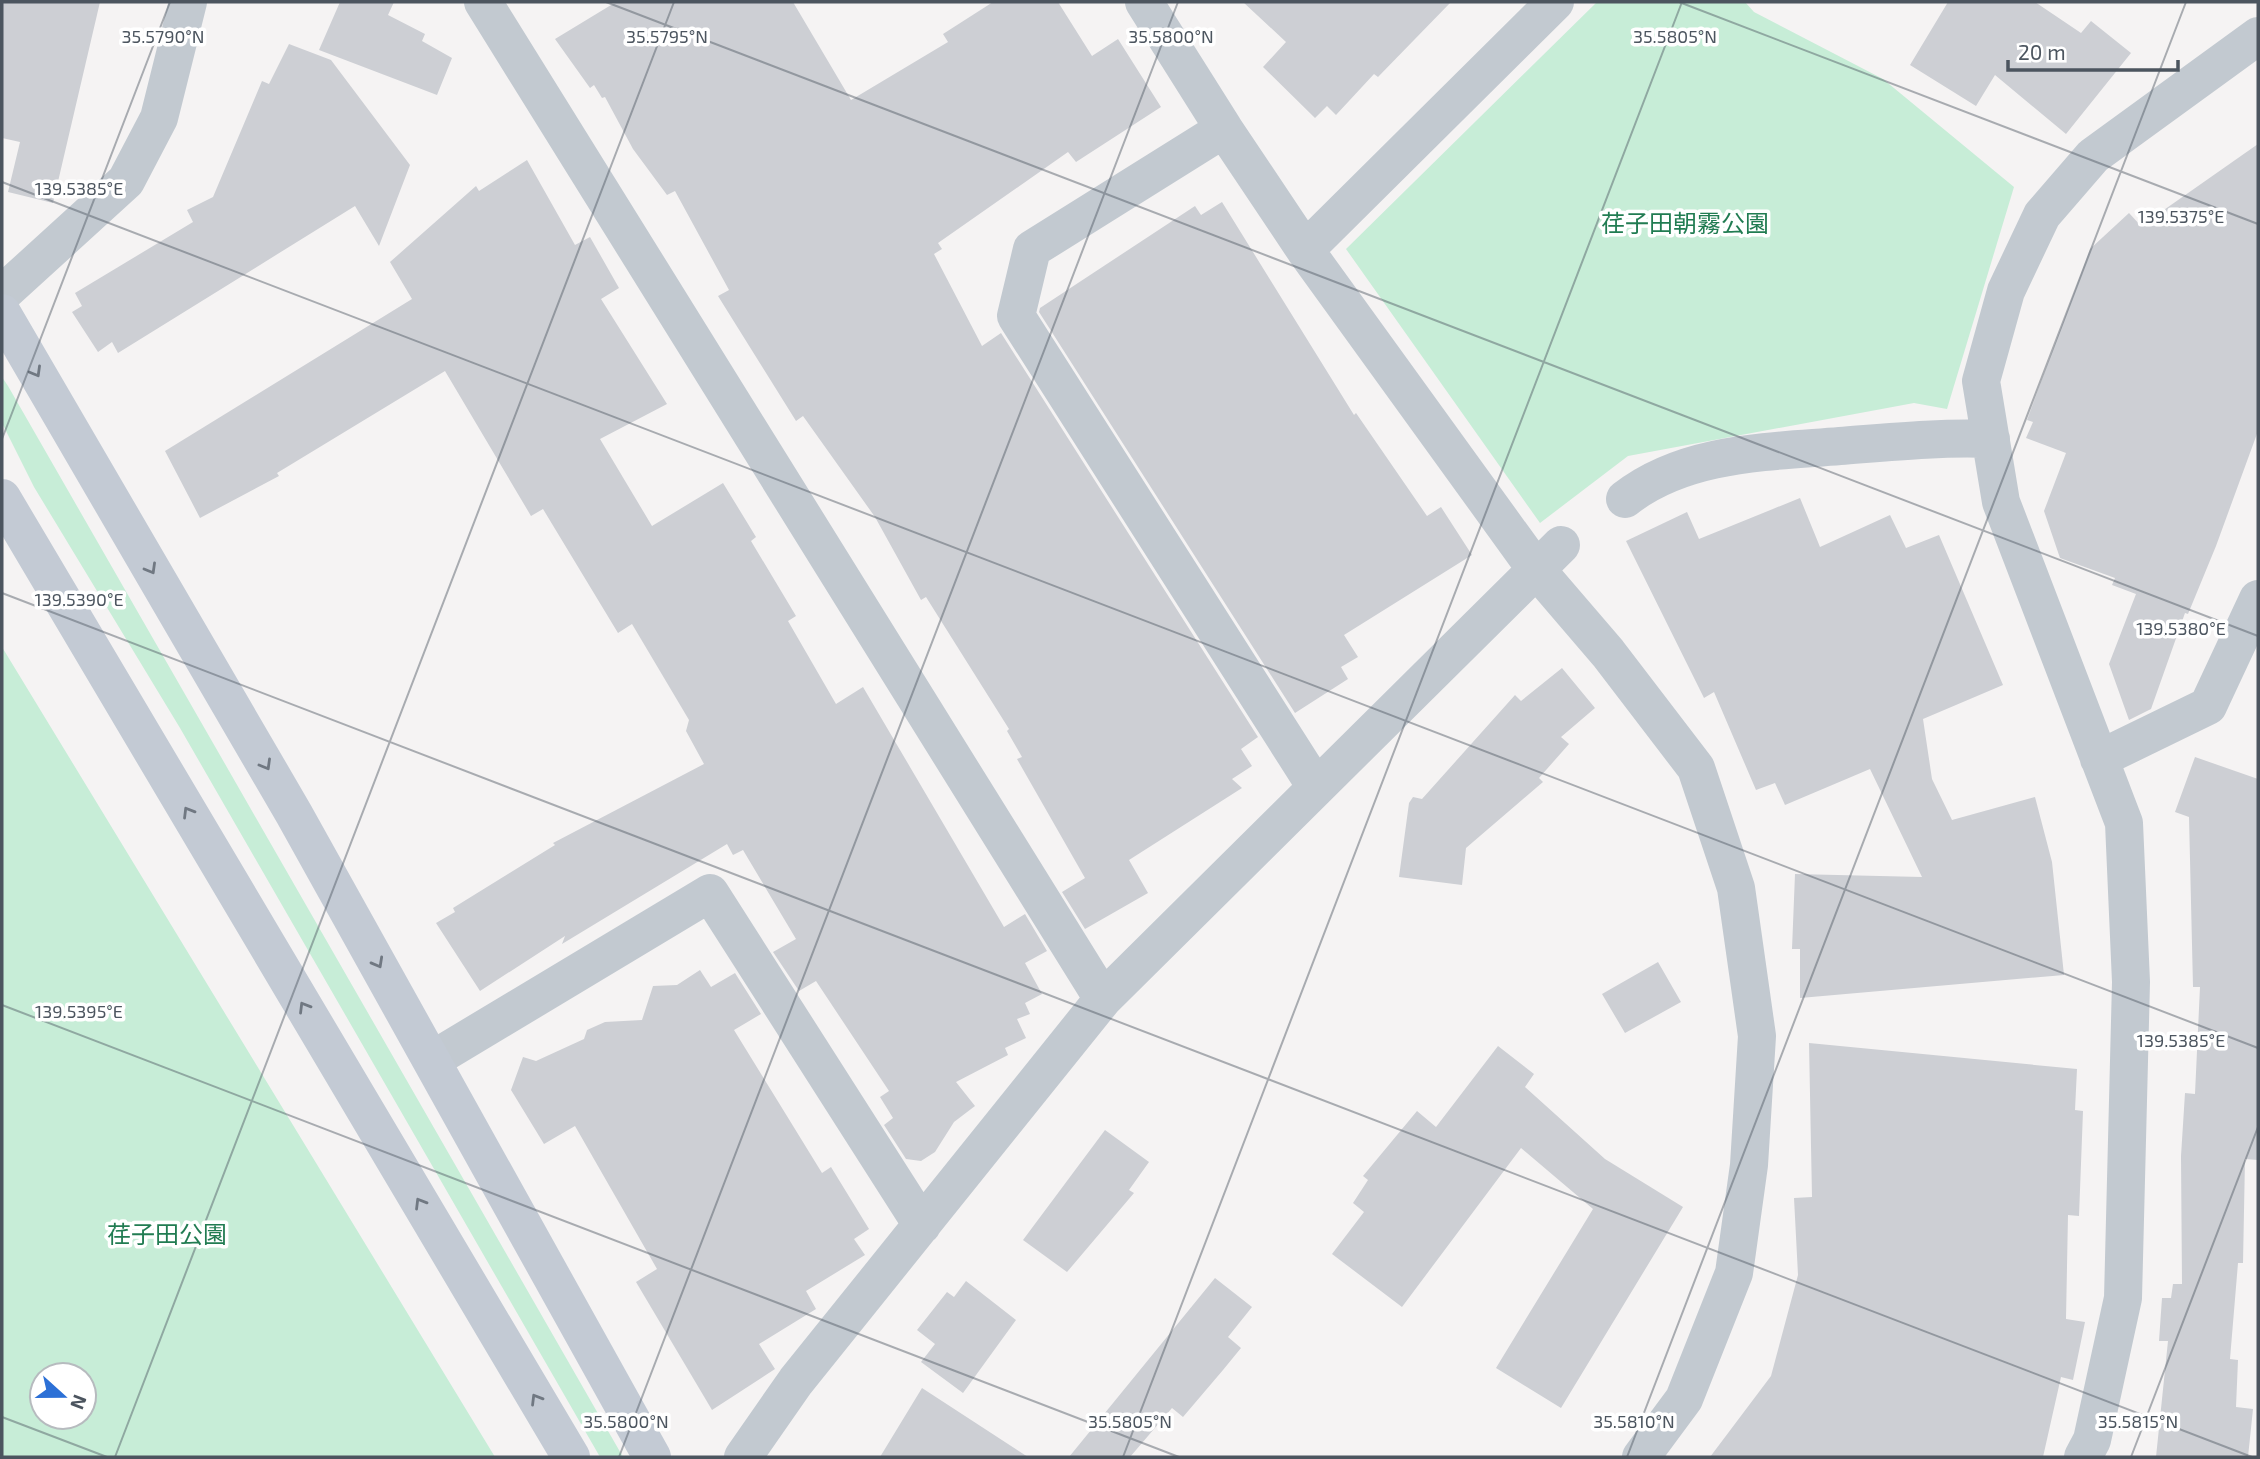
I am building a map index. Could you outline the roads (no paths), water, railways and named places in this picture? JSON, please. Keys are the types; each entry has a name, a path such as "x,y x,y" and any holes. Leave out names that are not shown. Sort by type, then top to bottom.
{"street":[{"path":"2,294 126,181 159,118 188,2"},
{"path":"483,2 1103,999"},
{"path":"1144,2 1305,250 1548,556 1608,653 1696,768 1736,888 1757,1036 1749,1166 1734,1273 1684,1399 1641,1457"},
{"path":"1305,250 1555,2"},
{"path":"2083,1457 2092,1440 2123,1298 2131,982 2124,823 2001,502 1981,380 2007,291 2042,215 2094,156 2258,36"},
{"path":"1224,129 1032,249 1016,316 1316,787"},
{"path":"2,313 295,814 652,1457"},
{"path":"1625,499 1648,481 1731,455 1944,437 1991,439"},
{"path":"2,498 571,1457"},
{"path":"743,1457 796,1381 1103,999 1548,556"},
{"path":"2099,759 2208,706 2258,599"},
{"path":"432,1060 710,893 922,1225"}],"park label":[{"name":"荏子田朝霧公園","path":"1685,222"},
{"name":"荏子田公園","path":"167,1233"}]}
